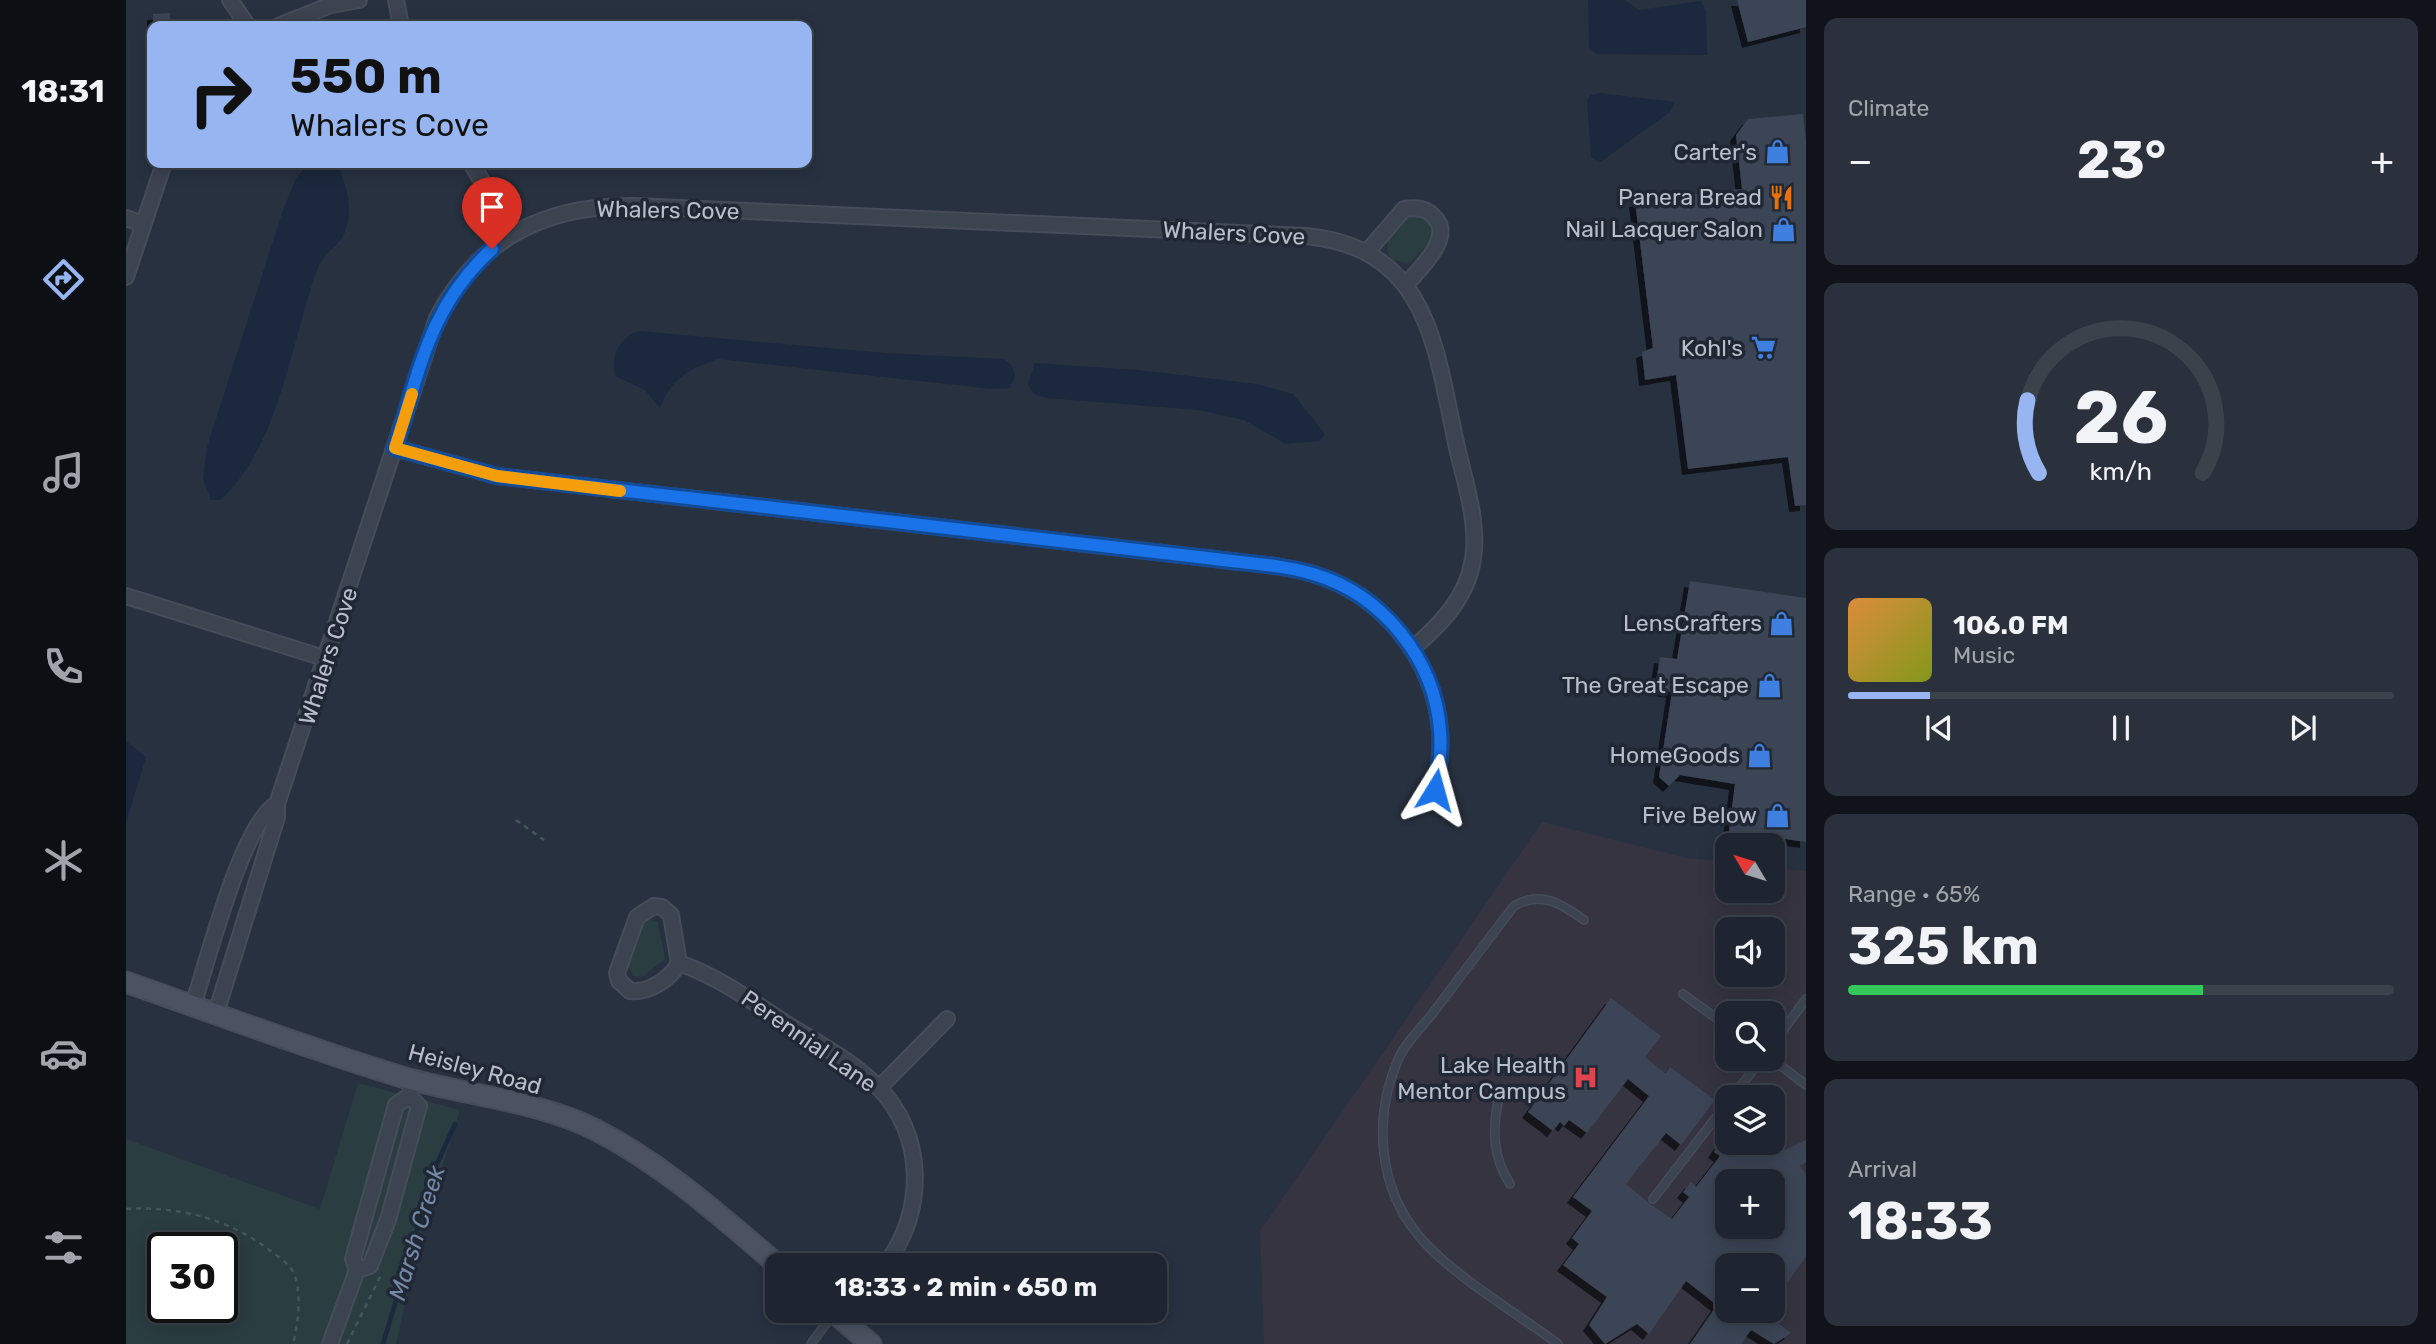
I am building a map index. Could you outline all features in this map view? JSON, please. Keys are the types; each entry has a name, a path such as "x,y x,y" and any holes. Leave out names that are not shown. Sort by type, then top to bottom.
{"street":[{"path":"230,0 245,21"},
{"path":"291,21 331,5 359,0"},
{"path":"396,0 400,21"},
{"path":"126,276 162,168"},
{"path":"474,168 513,233"},
{"name":"Whalers Cove","path":"216,1013 277,817 277,804 327,659 426,346 446,301 472,267 513,233 560,213 609,206 634,206 1306,236 1340,239 1367,252 1406,285 1417,302 1434,343 1474,533 1473,560 1455,604 1437,627 1412,649"},
{"path":"1367,252 1404,209 1418,208 1432,214 1439,222 1441,233 1437,245 1406,285"},
{"path":"126,218 143,224"},
{"path":"395,448 497,476 1299,571 1353,591 1381,612 1412,649 1424,669 1438,716 1440,750 1435,790"},
{"path":"126,596 327,659"},
{"name":"Whalers Cove","path":"193,1005 244,852 267,809 277,804"},
{"path":"654,906 662,907 671,915 679,963 672,974 651,989 630,991 619,981 617,973 637,917 654,906"},
{"name":"Perennial Lane","path":"679,963 713,975 863,1073 893,1105 910,1141 916,1167 914,1200 905,1234 893,1253"},
{"name":"Heisley Road","path":"126,982 216,1013 411,1088 502,1101 593,1128 639,1153 674,1178 765,1254"},
{"path":"879,1088 947,1019"},
{"path":"330,1344 357,1270 353,1259 396,1105 411,1088 419,1106 387,1220 370,1266 357,1270"},
{"path":"849,1323 871,1344"}],"lane":[{"path":"1558,1344 1438,1256 1419,1237 1392,1191 1384,1162 1382,1131 1386,1099 1399,1057 1514,906 1540,897 1561,904 1584,920"},
{"path":"1683,994 1715,1017"},
{"path":"1785,1028 1806,999"},
{"path":"1785,1069 1806,1084"},
{"path":"1741,1085 1753,1071"},
{"path":"1499,1097 1494,1122 1494,1144 1499,1166 1510,1184"},
{"path":"1653,1199 1715,1119"},
{"path":"810,1344 830,1323"}],"path":[{"path":"516,820 544,840"},
{"path":"126,1209 190,1212 245,1234 285,1262 296,1281 293,1344"}],"shaded area":[{"name":"Lake Health Mentor Campus","path":"1542,822 1687,858 1715,861 1715,903 1785,903 1785,869 1806,871 1806,1344 1264,1344 1260,1231"}],"green space":[{"path":"1414,213 1428,218 1433,239 1409,263 1391,260 1387,245 1389,239 1396,227"},
{"path":"648,918 658,922 665,959 642,977 633,976 628,967 644,921"},
{"path":"358,1083 460,1110 421,1235 396,1344 126,1344 126,1139 320,1209"}],"water":[{"path":"1588,0 1625,0 1639,10 1701,1 1706,11 1707,55 1597,54 1589,47"},
{"path":"1600,93 1675,102 1670,112 1599,163 1591,157 1587,101 1591,95"},
{"path":"305,168 340,168 349,203 346,229 341,240 318,267 281,391 257,452 240,478 220,500 211,500 203,479 207,447 282,213 296,178"},
{"path":"638,331 885,353 1004,359 1012,366 1015,376 1010,388 993,389 718,359 683,376 670,389 660,408 645,390 615,376 614,361 617,349 626,338"},
{"path":"1035,363 1138,370 1257,384 1293,394 1325,434 1320,441 1286,444 1244,420 1198,410 1046,398 1034,394 1028,385"},
{"path":"126,741 146,757 126,823"}],"building":[{"path":"1737,0 1806,0 1806,27 1748,42"},
{"path":"170,13 170,21 153,21 153,14"},
{"path":"1803,114 1806,141 1806,505 1795,506 1788,457 1688,469 1676,375 1645,380 1642,352 1653,348 1635,201 1742,189 1736,135 1748,119"},
{"path":"1690,581 1806,598 1806,842 1785,839 1785,833 1729,831 1735,784 1680,775 1669,786 1659,777 1672,692 1655,689 1660,657 1677,659"},
{"path":"1611,998 1661,1036 1645,1057 1666,1074 1670,1067 1715,1100 1681,1145 1666,1133 1626,1184 1672,1219 1689,1197 1683,1192 1691,1182 1696,1187 1718,1155 1785,1155 1785,1150 1806,1140 1806,1162 1800,1166 1806,1174 1806,1257 1785,1286 1785,1253 1715,1253 1715,1303 1686,1281 1649,1334 1637,1324 1605,1344 1589,1325 1607,1297 1563,1265 1579,1244 1572,1238 1592,1211 1573,1197 1649,1096 1628,1079 1587,1133 1569,1120 1564,1126 1560,1122 1553,1131 1528,1112"},
{"path":"1715,1308 1715,1323 1778,1323 1791,1333 1774,1344 1751,1330 1741,1344 1690,1344"}],"waterway":[{"name":"Marsh Creek","path":"383,1344 436,1166 455,1124"}],"slow traffic":[{"path":"412,394 395,448 497,476 620,491"}],"place":[{"name":"Carter's","path":"1777,152"},
{"name":"Panera Bread","path":"1782,197"},
{"name":"Nail Lacquer Salon","path":"1783,229"},
{"name":"Kohl's","path":"1763,348"},
{"name":"LensCrafters","path":"1782,623"},
{"name":"The Great Escape","path":"1769,685"},
{"name":"HomeGoods","path":"1760,755"},
{"name":"Five Below","path":"1777,815"},
{"name":"Lake Health Mentor Campus","path":"1586,1078"}],"route":[{"path":"492,249 459,282 437,318 395,448 497,476 1207,558 1313,574 1353,591 1381,612 1401,634 1424,669 1436,702 1441,733 1435,790"}]}
